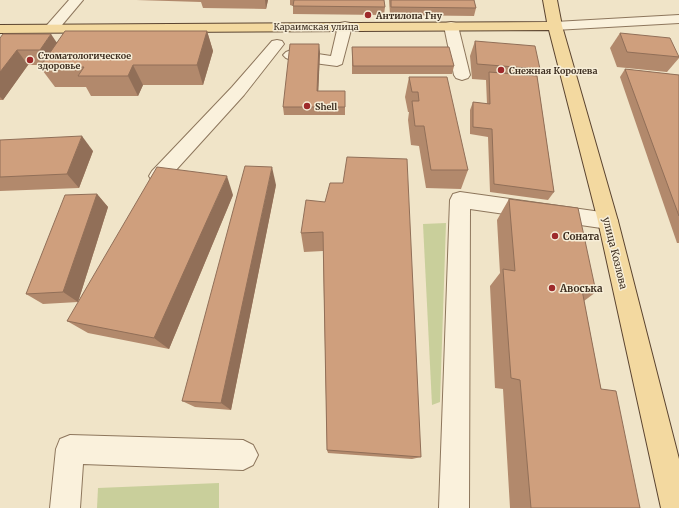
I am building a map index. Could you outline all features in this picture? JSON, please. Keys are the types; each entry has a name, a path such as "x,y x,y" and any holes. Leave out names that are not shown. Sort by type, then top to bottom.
{"main road":[{"name":"улица Козлова","path":"550,0 554,26 608,221 676,508"},
{"name":"Караимская улица","path":"16,29 263,26 554,26"}],"street":[{"path":"52,28 76,0"},
{"name":"Караимская улица","path":"554,26 679,19"},
{"path":"263,26 285,54 337,61 345,26"},
{"path":"451,26 462,75"},
{"path":"3,35 16,29"},
{"path":"159,176 238,91 277,44"},
{"path":"454,508 460,200 608,221"},
{"path":"65,508 70,448 243,455"}],"green space":[{"path":"446,223 440,402 432,405 423,224"},
{"path":"219,483 219,508 97,508 98,488"}],"building":[{"path":"294,0 384,0 385,7 293,6"},
{"path":"391,0 474,0 476,8 391,7"},
{"path":"65,31 207,31 197,65 133,65 128,76 78,76 84,67 40,67"},
{"path":"620,33 670,38 679,57 627,52"},
{"path":"3,34 51,34 40,50 17,50 0,72 0,38"},
{"path":"475,41 535,46 540,69 477,64"},
{"path":"290,44 319,44 317,91 345,91 345,107 283,107"},
{"path":"352,47 449,47 454,66 353,66"},
{"path":"625,69 679,75 679,216"},
{"path":"489,72 537,76 554,192 494,184 492,129 473,127 473,102 490,104"},
{"path":"409,77 447,77 468,170 431,170 424,126 415,126 412,101 419,101 418,92 412,92"},
{"path":"82,136 67,174 0,177 0,140"},
{"path":"347,157 407,159 421,457 327,450 323,232 301,233 306,200 325,202 330,183 343,183"},
{"path":"245,166 272,167 221,403 182,401"},
{"path":"157,167 227,176 154,338 67,321"},
{"path":"97,194 63,292 26,294 65,195"},
{"path":"509,199 578,208 596,292 582,290 601,389 616,391 640,508 531,508 520,380 511,378 503,269 515,271"}],"place":[{"name":"Антилопа Гну","path":"368,15"},
{"name":"Стоматологическое здоровье","path":"30,60"},
{"name":"Снежная Королева","path":"501,70"},
{"name":"Shell","path":"307,106"},
{"name":"Соната","path":"555,236"},
{"name":"Авоська","path":"552,288"}]}
